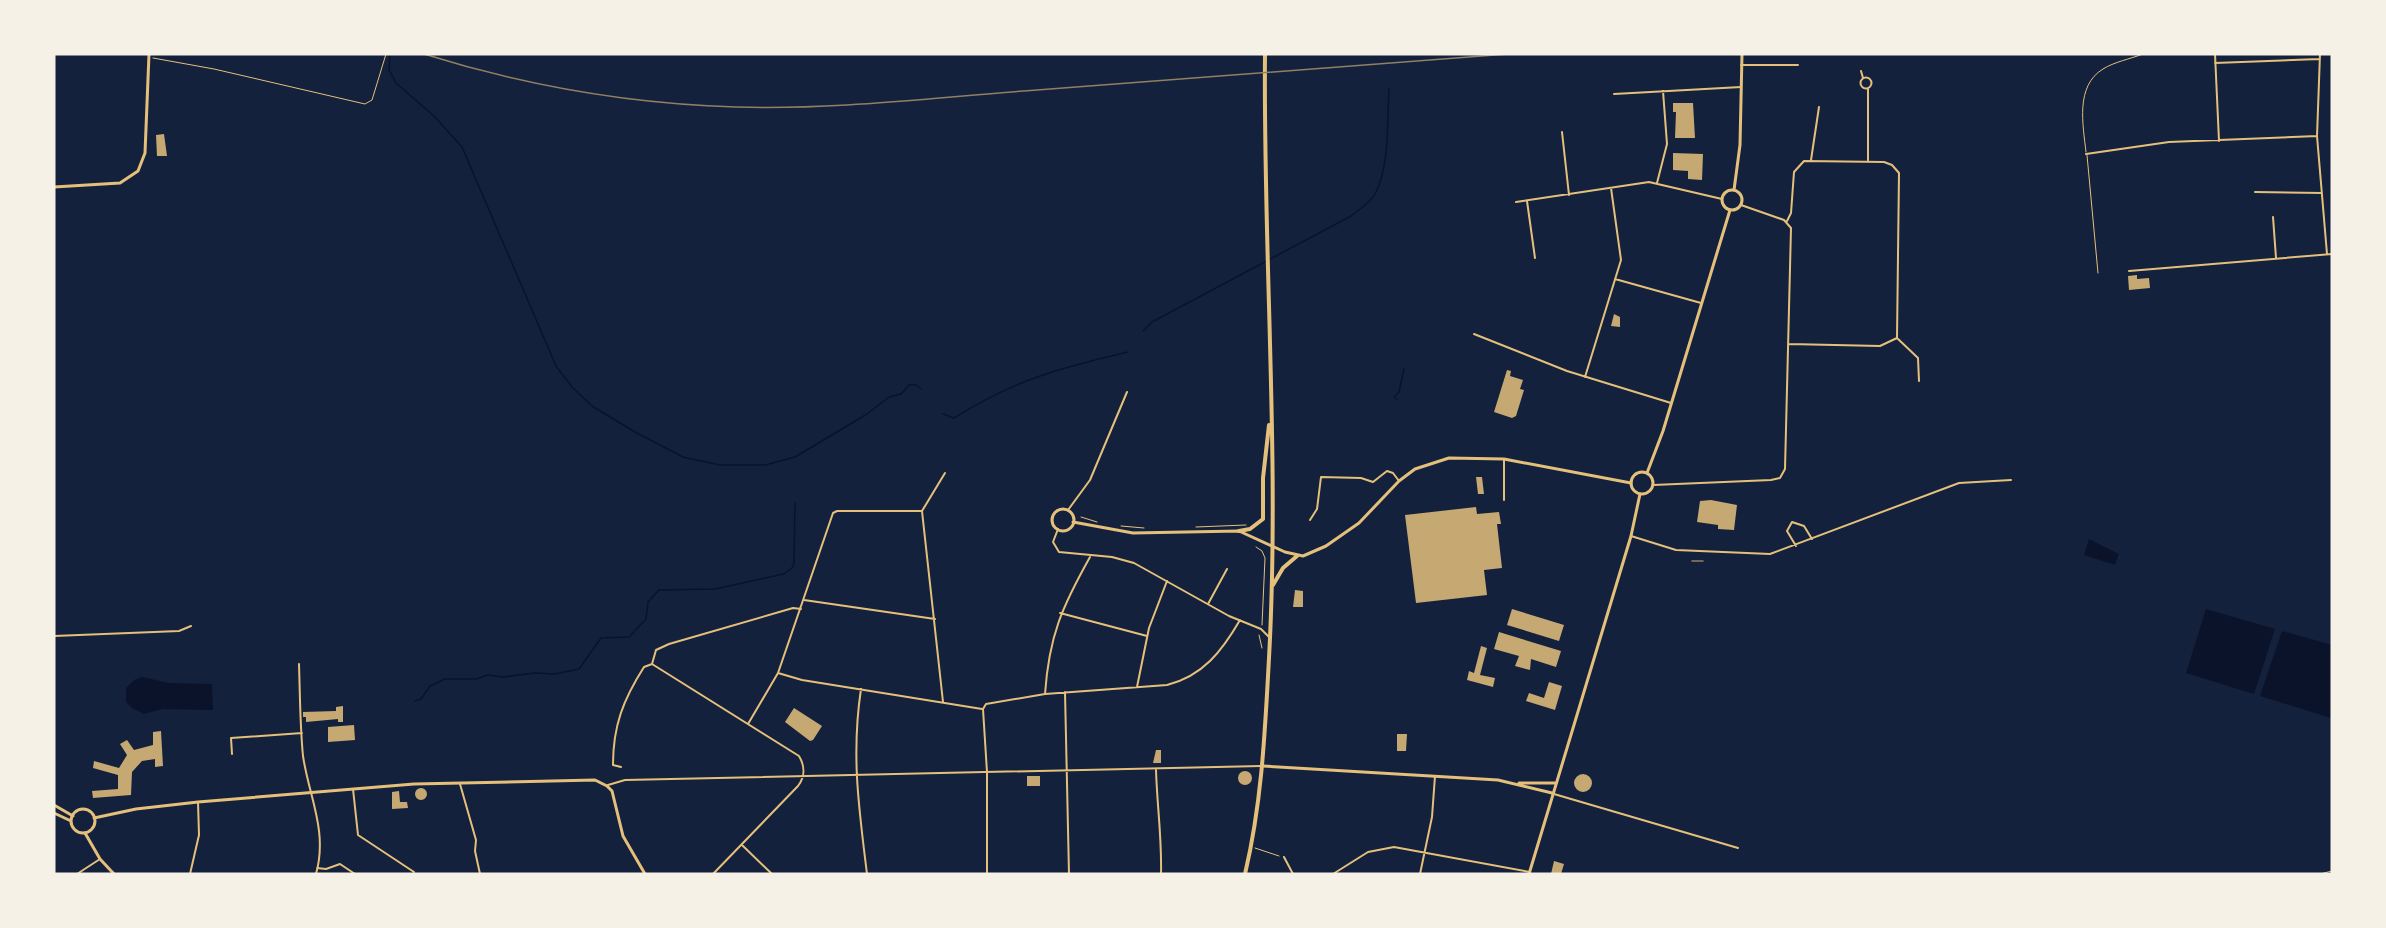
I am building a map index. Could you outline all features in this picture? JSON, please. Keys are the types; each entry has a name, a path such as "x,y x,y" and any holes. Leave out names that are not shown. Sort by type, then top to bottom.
{"main road":[{"path":"1245,874 1263,766 1274,545 1265,54"},
{"path":"1734,190 1740,152 1742,54"},
{"path":"54,187 120,183 138,171 145,153 149,55"},
{"path":"1647,473 1671,403 1730,210 1741,205 1741,196 1734,190 1727,191 1722,199 1723,205 1730,210"},
{"path":"1073,522 1133,533 1250,529 1263,519 1263,478 1270,410"},
{"path":"1273,586 1283,568 1298,556 1318,551 1359,523 1399,481 1415,469 1449,458 1504,459 1631,483"},
{"path":"1631,483 1634,490 1640,494 1649,493 1653,485 1652,478 1647,473"},
{"path":"1631,483 1636,474 1647,473"},
{"path":"1529,873 1632,536 1640,494"},
{"path":"1060,509 1068,510 1073,522 1067,530 1058,529 1052,522 1053,514 1060,509"},
{"path":"1239,531 1298,556"},
{"path":"1263,766 1518,783 1555,783"},
{"path":"94,818 136,809 312,792 460,782 591,779 607,786 614,797 623,836 645,874"},
{"path":"1518,783 1552,793"},
{"path":"54,805 72,818 76,830 85,833 100,859 114,874"},
{"path":"72,818 84,809 91,812 94,818 93,828 85,833"},
{"path":"54,813 72,818"}],"street":[{"path":"2215,54 2218,141"},
{"path":"2320,54 2317,136 2326,254"},
{"path":"2215,63 2319,59"},
{"path":"1741,65 1798,65"},
{"path":"1861,71 1863,78 1861,85 1868,88"},
{"path":"1863,78 1871,79 1872,84 1868,88 1868,160"},
{"path":"1614,94 1741,87"},
{"path":"1657,183 1667,144 1663,91"},
{"path":"1811,160 1819,107"},
{"path":"1562,132 1569,195"},
{"path":"2086,154 2169,142 2317,136"},
{"path":"1787,221 1791,213 1794,172 1800,163 1811,160 1868,160 1892,165 1900,177 1897,338 1918,358 1919,381"},
{"path":"1516,202 1657,183 1722,199"},
{"path":"1585,377 1616,279 1621,254 1611,188"},
{"path":"2255,192 2322,193"},
{"path":"1527,201 1535,258"},
{"path":"1653,485 1780,478 1785,469 1791,228 1787,221 1741,205"},
{"path":"2273,217 2276,258"},
{"path":"2129,271 2332,254"},
{"path":"1616,279 1701,303"},
{"path":"1474,334 1536,360 1671,403"},
{"path":"1789,344 1880,346 1897,338"},
{"path":"1068,510 1090,480 1126,392"},
{"path":"1504,459 1504,500"},
{"path":"1310,520 1317,509 1321,477 1361,478 1373,482 1387,471 1399,481"},
{"path":"943,702 922,511 945,473"},
{"path":"1632,536 1676,550 1770,554 1959,483 2011,480"},
{"path":"747,724 778,673 834,513 837,511 922,511"},
{"path":"1796,546 1787,531 1792,522 1804,526 1812,539"},
{"path":"1058,529 1053,542 1059,552 1123,559 1208,604 1262,629 1270,639"},
{"path":"1045,694 1051,643 1060,614 1090,557"},
{"path":"1208,604 1227,568"},
{"path":"1137,686 1147,636 1167,581"},
{"path":"804,600 934,619"},
{"path":"652,664 656,650 669,644 793,608 801,609"},
{"path":"1060,614 1147,636"},
{"path":"987,874 987,772 983,710 986,704 1045,694 1167,685 1197,674 1227,643 1240,620"},
{"path":"54,636 178,631 191,626"},
{"path":"299,664 304,758 320,843 316,874"},
{"path":"652,664 799,756 804,775 798,786 713,874"},
{"path":"621,767 613,765 614,737 619,713 644,667 652,664"},
{"path":"778,673 802,680 983,710"},
{"path":"861,689 855,730 855,775 867,874"},
{"path":"1065,692 1069,874"},
{"path":"232,754 231,738 302,733"},
{"path":"607,786 622,780 1263,766"},
{"path":"1156,769 1158,820 1162,829 1161,874"},
{"path":"1420,874 1432,817 1435,776"},
{"path":"460,782 476,840 475,850 480,874 486,874"},
{"path":"353,789 358,835 414,872"},
{"path":"1552,793 1738,848"},
{"path":"190,874 199,835 198,802"},
{"path":"742,845 772,874"},
{"path":"1333,874 1375,850 1394,847 1529,873"},
{"path":"1284,857 1293,874"},
{"path":"77,874 100,859"},
{"path":"317,868 326,869 339,864 355,874"}],"lane":[{"path":"2098,273 2082,116 2085,93 2091,79 2103,69 2143,54"},
{"path":"2320,874 2332,871"}],"path":[{"path":"149,55 365,104 372,100 386,54"},
{"path":"1081,518 1101,523"},
{"path":"1196,527 1250,524"},
{"path":"1119,526 1143,528"},
{"path":"1256,547 1262,550 1264,558 1262,629 1258,636 1263,640 1262,648"},
{"path":"1251,848 1284,857"}],"water":[{"path":"2089,539 2119,554 2115,565 2084,555"},
{"path":"2206,609 2275,629 2254,694 2186,673"},
{"path":"2282,631 2332,645 2331,718 2260,696"},
{"path":"142,677 169,683 212,684 213,710 163,709 144,714 126,702 126,688 134,680"}],"building":[{"path":"1673,103 1693,103 1695,138 1675,138 1676,112 1673,112"},
{"path":"164,134 167,156 157,156 156,135"},
{"path":"1673,153 1703,154 1702,180 1688,179 1688,171 1673,170"},
{"path":"2137,275 2137,279 2149,278 2150,288 2129,290 2128,276"},
{"path":"1614,314 1620,317 1620,327 1611,326"},
{"path":"1507,370 1511,371 1510,376 1523,380 1520,389 1524,390 1516,416 1512,418 1494,412"},
{"path":"1476,477 1482,477 1484,494 1478,494"},
{"path":"1711,500 1737,505 1734,530 1718,529 1718,525 1697,522 1700,501"},
{"path":"1476,507 1477,514 1499,512 1501,524 1497,524 1502,568 1484,570 1487,595 1416,603 1405,515"},
{"path":"1295,590 1303,591 1303,607 1293,607"},
{"path":"1512,609 1564,625 1559,641 1507,625"},
{"path":"1499,632 1561,651 1556,667 1531,659 1530,670 1515,666 1519,656 1494,649"},
{"path":"1481,646 1487,648 1480,675 1495,678 1493,687 1467,680 1469,671 1474,673"},
{"path":"1549,682 1562,686 1555,710 1526,701 1529,693 1544,698"},
{"path":"343,706 343,722 338,722 338,719 306,722 306,717 303,717 303,712 336,711 336,707"},
{"path":"794,708 822,726 813,740 810,741 785,722"},
{"path":"354,725 355,740 328,742 328,727"},
{"path":"161,731 163,766 155,767 155,759 142,761 132,772 131,795 93,798 92,791 118,789 118,775 93,768 94,761 119,768 127,755 120,744 127,740 134,750 153,745 153,732"},
{"path":"1397,734 1407,734 1406,751 1397,751"},
{"path":"1156,750 1161,750 1161,763 1153,763"},
{"path":"1242,771 1248,771 1252,778 1248,785 1242,785 1238,781 1238,775"},
{"path":"1583,774 1589,777 1592,783 1589,789 1583,792 1577,789 1574,783 1577,777"},
{"path":"1027,776 1040,776 1040,786 1027,786"},
{"path":"423,788 427,794 423,800 419,800 415,792"},
{"path":"399,791 400,802 407,802 408,808 392,809 392,792"},
{"path":"1554,861 1564,864 1561,874 1551,874"}],"waterway":[{"path":"390,54 389,70 396,83 435,117 462,147 556,366 572,387 592,406 683,457 720,465 765,465 795,457 867,414 889,397 901,394 909,385 916,385 921,389"},
{"path":"1143,331 1152,322 1351,216 1368,203 1375,194 1383,170 1387,142 1389,88"},
{"path":"943,414 954,418 997,394 1038,377 1128,352"},
{"path":"1397,399 1394,397 1399,392 1404,369"},
{"path":"415,701 421,699 430,686 445,679 477,679 487,675 503,677 535,673 555,674 579,669 601,638 629,637 646,619 648,602 659,590 715,589 784,574 792,568 794,563 795,503"}],"railway":[{"path":"424,54 501,75 578,91 657,102 736,107 812,107 887,102 1508,54"},
{"path":"1692,561 1703,561"}]}
